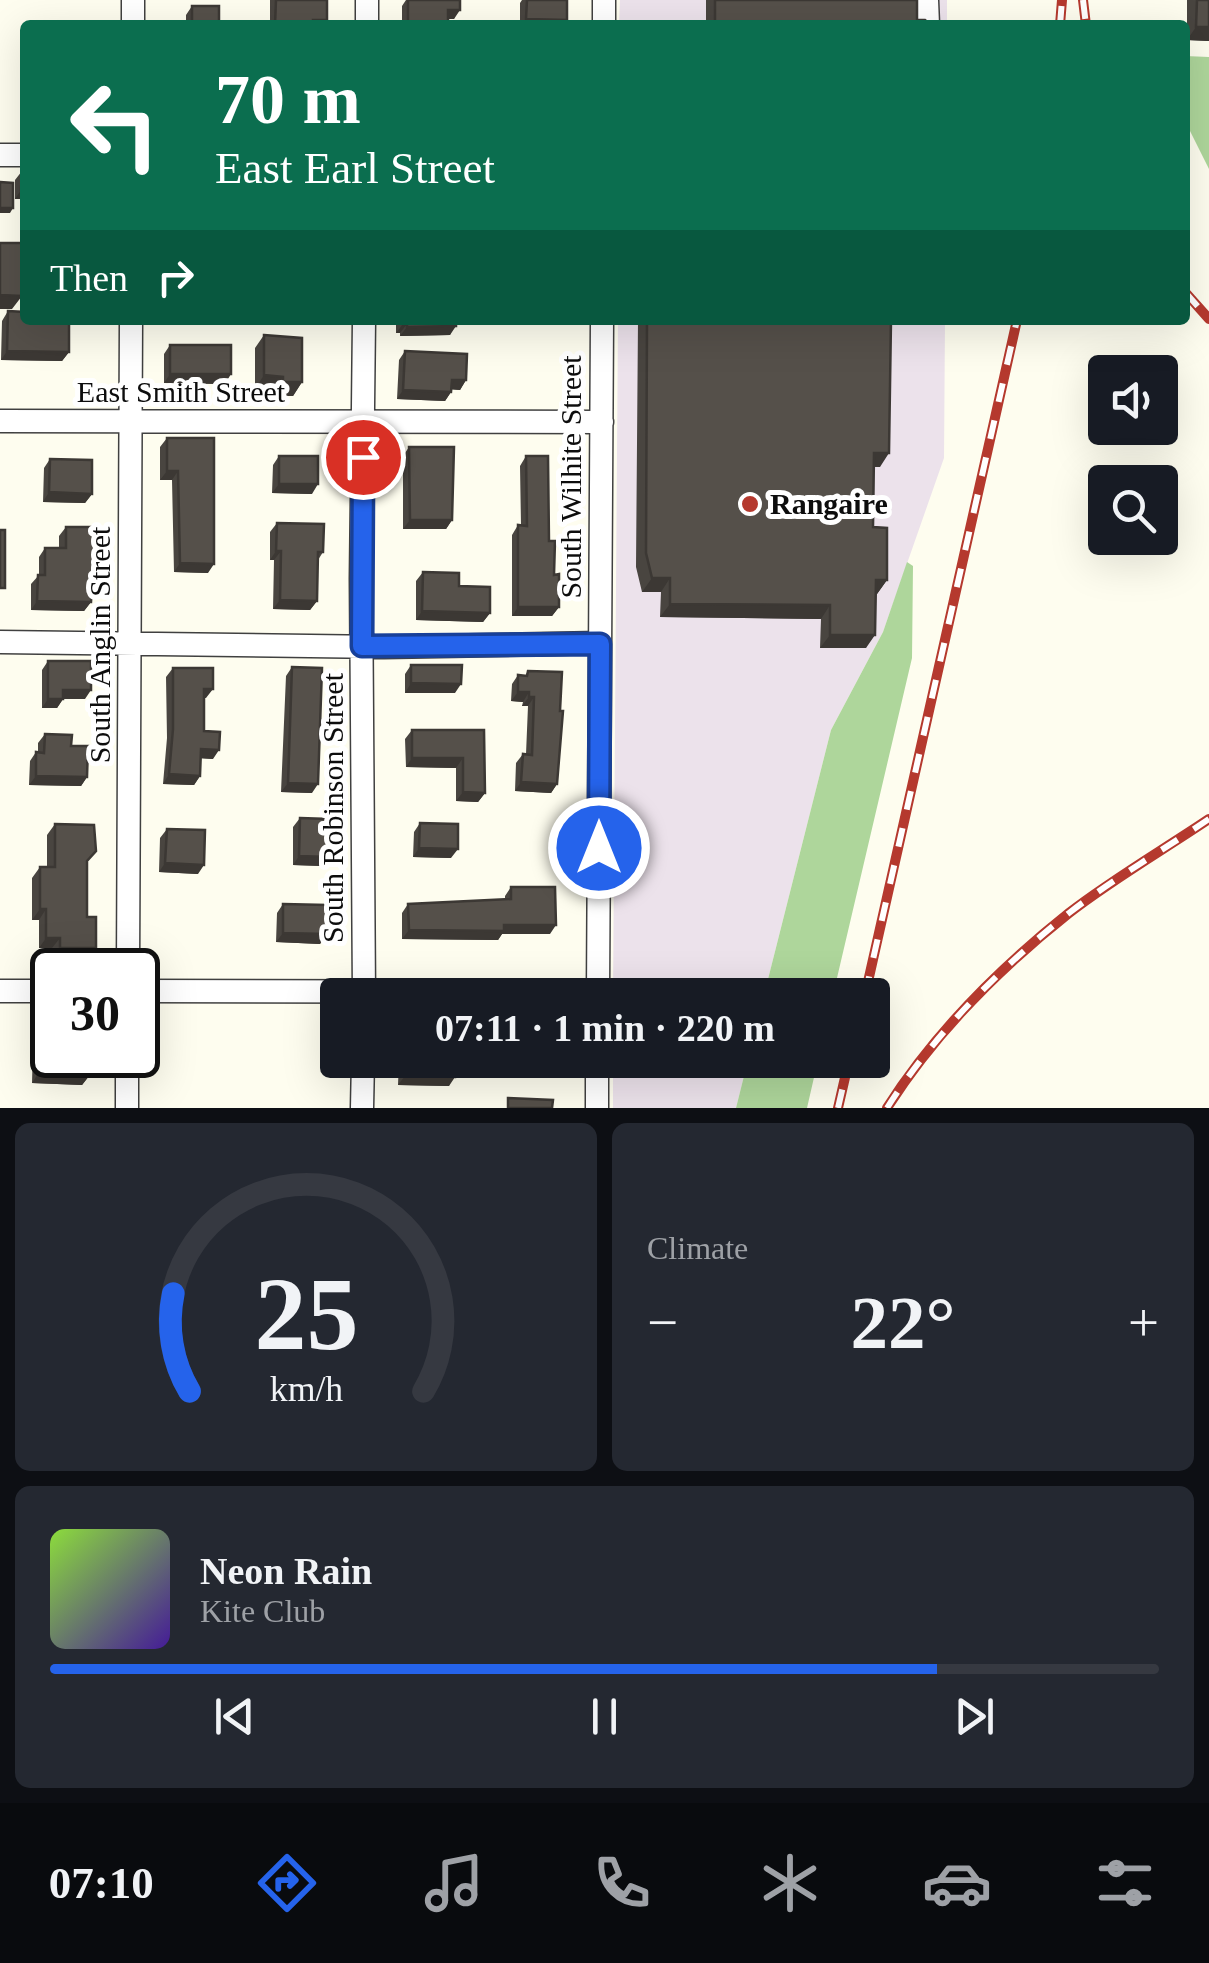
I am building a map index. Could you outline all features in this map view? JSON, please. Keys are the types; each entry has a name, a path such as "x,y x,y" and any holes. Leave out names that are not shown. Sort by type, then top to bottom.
{"street":[{"name":"South Anglin Street","path":"128,948 131,325"},
{"name":"South Robinson Street","path":"364,325 364,978"},
{"name":"South Wilhite Street","path":"598,978 602,325"},
{"name":"East Smith Street","path":"0,420 602,422"},
{"path":"0,642 600,644"},
{"path":"0,991 30,991"},
{"path":"160,991 320,993"},
{"path":"127,1108 128,1078"},
{"path":"362,1108 363,1078"},
{"path":"597,1108 598,1078"}],"shaded area":[{"path":"620,0 947,0 947,20 619,20"},
{"path":"618,325 945,325 944,458 883,632 831,730 768,978 613,978"},
{"path":"613,1078 744,1078 736,1108 613,1108"}],"green space":[{"path":"1190,56 1209,57 1209,169 1190,131"},
{"path":"907,562 913,566 912,658 837,978 768,978 831,730 883,632"},
{"path":"744,1078 814,1078 807,1108 736,1108"}],"building":[{"path":"276,0 327,0 327,20 275,20"},
{"path":"408,0 460,0 460,10 448,10 448,20 408,20"},
{"path":"527,0 567,0 567,20 526,19"},
{"path":"715,0 917,0 917,20 715,20"},
{"path":"1197,0 1209,0 1209,27 1196,27"},
{"path":"192,6 219,6 219,20 192,20"},
{"path":"0,182 13,183 13,208 0,208"},
{"path":"0,243 20,243 20,296 0,295"},
{"path":"8,311 20,312 20,325 69,325 69,352 7,351"},
{"path":"407,325 456,325 456,326"},
{"name":"Rangaire","path":"647,325 891,325 889,453 874,453 873,527 887,528 887,580 876,580 875,635 830,635 830,605 670,604 670,578 652,578 646,553"},
{"path":"264,335 302,338 302,382 283,382 283,377 264,375"},
{"path":"170,345 231,345 231,374 170,374"},
{"path":"405,351 467,354 466,380 452,380 451,392 403,390"},
{"path":"167,438 214,438 214,564 180,563 178,471 167,471"},
{"path":"409,447 454,447 452,520 410,520"},
{"path":"279,456 318,456 318,484 279,484"},
{"path":"526,456 548,456 549,541 555,541 554,575 559,574 559,607 518,607 518,525 527,526"},
{"path":"50,459 92,460 92,494 49,492"},
{"path":"277,523 324,524 323,552 318,552 317,601 280,600"},
{"path":"66,527 96,527 91,602 37,601 38,575 45,575 45,548 66,548"},
{"path":"0,530 5,530 5,588 0,588"},
{"path":"423,572 459,573 459,586 490,587 490,613 422,611"},
{"path":"48,661 91,661 91,690 63,690 63,699 48,699"},
{"path":"411,665 462,665 461,684 411,683"},
{"path":"292,667 322,668 318,784 288,783"},
{"path":"173,668 213,668 213,689 204,689 204,731 220,732 219,750 201,749 200,776 169,774"},
{"path":"528,671 562,672 557,784 521,782 523,754 532,755 534,697 529,697 529,692 518,692 518,675 527,676"},
{"path":"412,730 484,730 485,793 463,792 463,758 412,758"},
{"path":"45,734 72,735 71,746 88,746 87,777 36,776 36,752 44,753"},
{"path":"300,818 329,819 329,857 299,856"},
{"path":"420,823 458,824 458,849 419,848"},
{"path":"55,824 94,825 96,851 87,861 87,917 96,917 96,948 60,948 60,938 46,938 46,909 40,909 40,867 55,867"},
{"path":"167,829 205,830 204,865 165,863"},
{"path":"511,887 555,887 556,925 504,925 504,931 409,930 408,904 511,899"},
{"path":"283,904 327,905 326,934 283,933"},
{"path":"508,1098 553,1100 552,1108 508,1108"}],"railway":[{"path":"1060,20 1062,0"},
{"path":"1083,0 1085,20"},
{"path":"1190,298 1209,319"},
{"path":"869,978 1016,325"},
{"path":"887,1108 947,1028 1018,956 1086,900 1209,819"},
{"path":"838,1108 845,1078"}],"place":[{"name":"Rangaire","path":"750,504"}],"route":[{"path":"363,457 362,646 600,644 599,848"}]}
